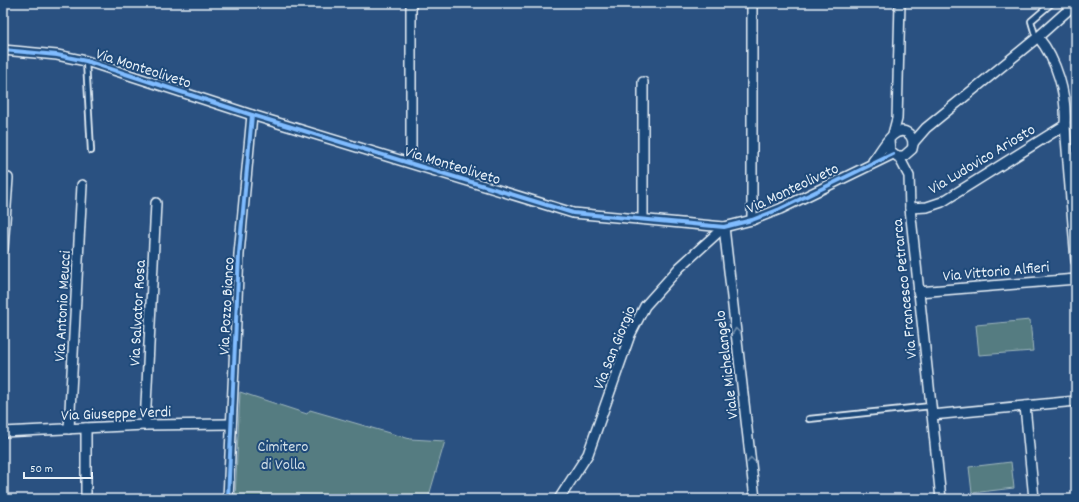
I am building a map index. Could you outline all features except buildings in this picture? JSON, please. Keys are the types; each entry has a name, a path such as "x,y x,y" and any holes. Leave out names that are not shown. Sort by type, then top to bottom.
{"street":[{"path":"411,3 411,163"},
{"path":"752,3 752,220"},
{"path":"897,119 909,137 912,149 900,155 888,146 897,119 900,3"},
{"path":"891,137 909,137 926,128 1037,38 1074,5"},
{"path":"1037,38 1053,58 1066,108 1065,125 1076,261"},
{"name":"Via Monteoliveto","path":"3,50 57,55 86,61 252,115 572,212 724,227 752,220 780,209 872,163 900,155"},
{"path":"643,82 643,219"},
{"name":"Via Pozzo Bianco","path":"228,499 239,254 252,115"},
{"name":"Via Ludovico Ariosto","path":"910,208 927,208 942,202 1065,125"},
{"name":"Via Monteoliveto","path":"872,163 891,137"},
{"name":"Via Francesco Petrarca","path":"900,155 909,176 910,208 918,292 941,499"},
{"path":"3,249 8,178"},
{"name":"Via Antonio Meucci","path":"68,429 82,185"},
{"name":"Via Salvator Rosa","path":"145,425 156,203"},
{"name":"Via San Giorgio","path":"559,499 588,454 630,335 645,306 680,267 724,227"},
{"name":"Viale Michelangelo","path":"724,227 756,499"},
{"name":"Via Vittorio Alfieri","path":"918,292 1076,279"},
{"path":"931,411 1025,406 1076,400"},
{"path":"1025,406 1034,499"},
{"name":"Via Giuseppe Verdi","path":"3,432 145,425 231,424"},
{"path":"86,428 86,499"}],"lane":[{"path":"1037,38 1031,21 1052,3"},
{"path":"1061,3 1074,5"},
{"name":"Via Monteoliveto","path":"86,61 91,151"},
{"path":"809,419 931,411"}],"green space":[{"path":"1030,320 1033,351 979,355 976,325"},
{"name":"Cimitero di Volla","path":"240,392 307,414 310,410 410,439 445,441 428,499 235,499"},
{"path":"1011,462 1014,488 972,493 969,467"}],"cycle path":[{"path":"3,50 57,55 86,61 252,115 573,213 724,227 752,220 780,209 893,154"},
{"path":"228,499 239,254 252,115"}]}
